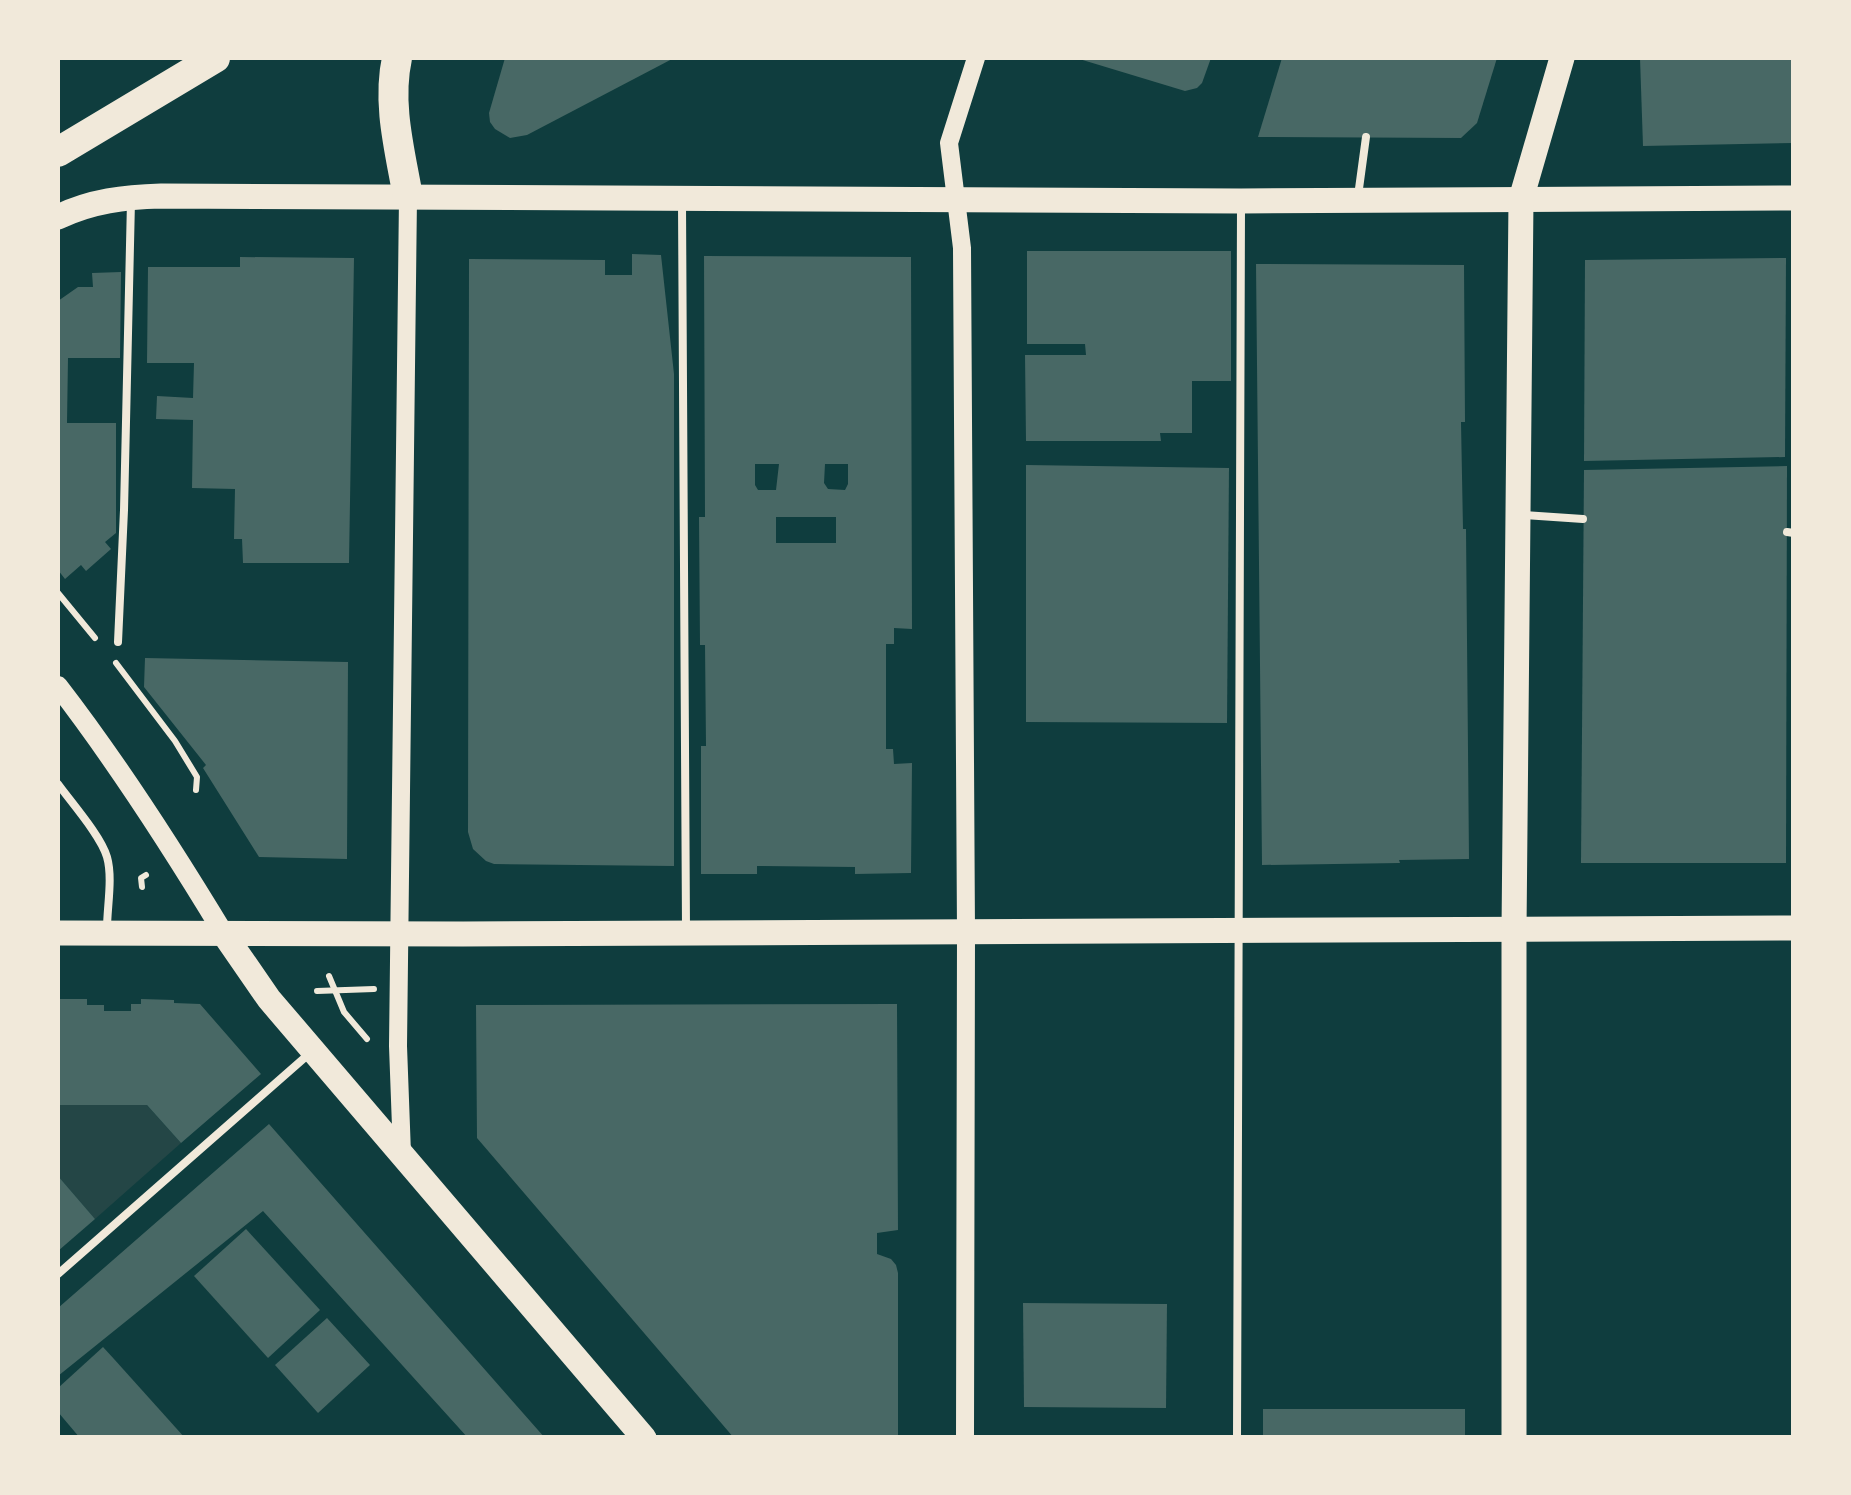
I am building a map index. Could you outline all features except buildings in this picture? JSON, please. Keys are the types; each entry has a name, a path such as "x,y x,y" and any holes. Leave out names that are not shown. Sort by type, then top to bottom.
{"highway":[{"path":"58,152 215,58"},
{"path":"397,58 392,99 408,197"}],"main road":[{"path":"1514,1438 1521,199 1562,58"},
{"path":"58,217 88,205 131,197 1794,201"},
{"path":"58,686 140,798 262,990 644,1438"},
{"path":"58,933 1794,928"}],"street":[{"path":"964,1438 962,267 949,143 976,58"},
{"path":"402,1154 398,1046 408,197"}],"lane":[{"path":"1358,200 1366,138"},
{"path":"118,642 131,197"},
{"path":"682,198 686,932"},
{"path":"1237,1438 1241,201"},
{"path":"1519,514 1584,518"},
{"path":"58,784 107,856 106,933"},
{"path":"58,1274 312,1051"}],"path":[{"path":"58,593 103,647"},
{"path":"114,661 175,742 196,776 196,790"},
{"path":"132,876 143,880"},
{"path":"329,976 344,1012 366,1039"},
{"path":"317,991 365,989"}],"shaded area":[{"path":"58,1105 147,1105 181,1143 95,1219 58,1176"}]}
